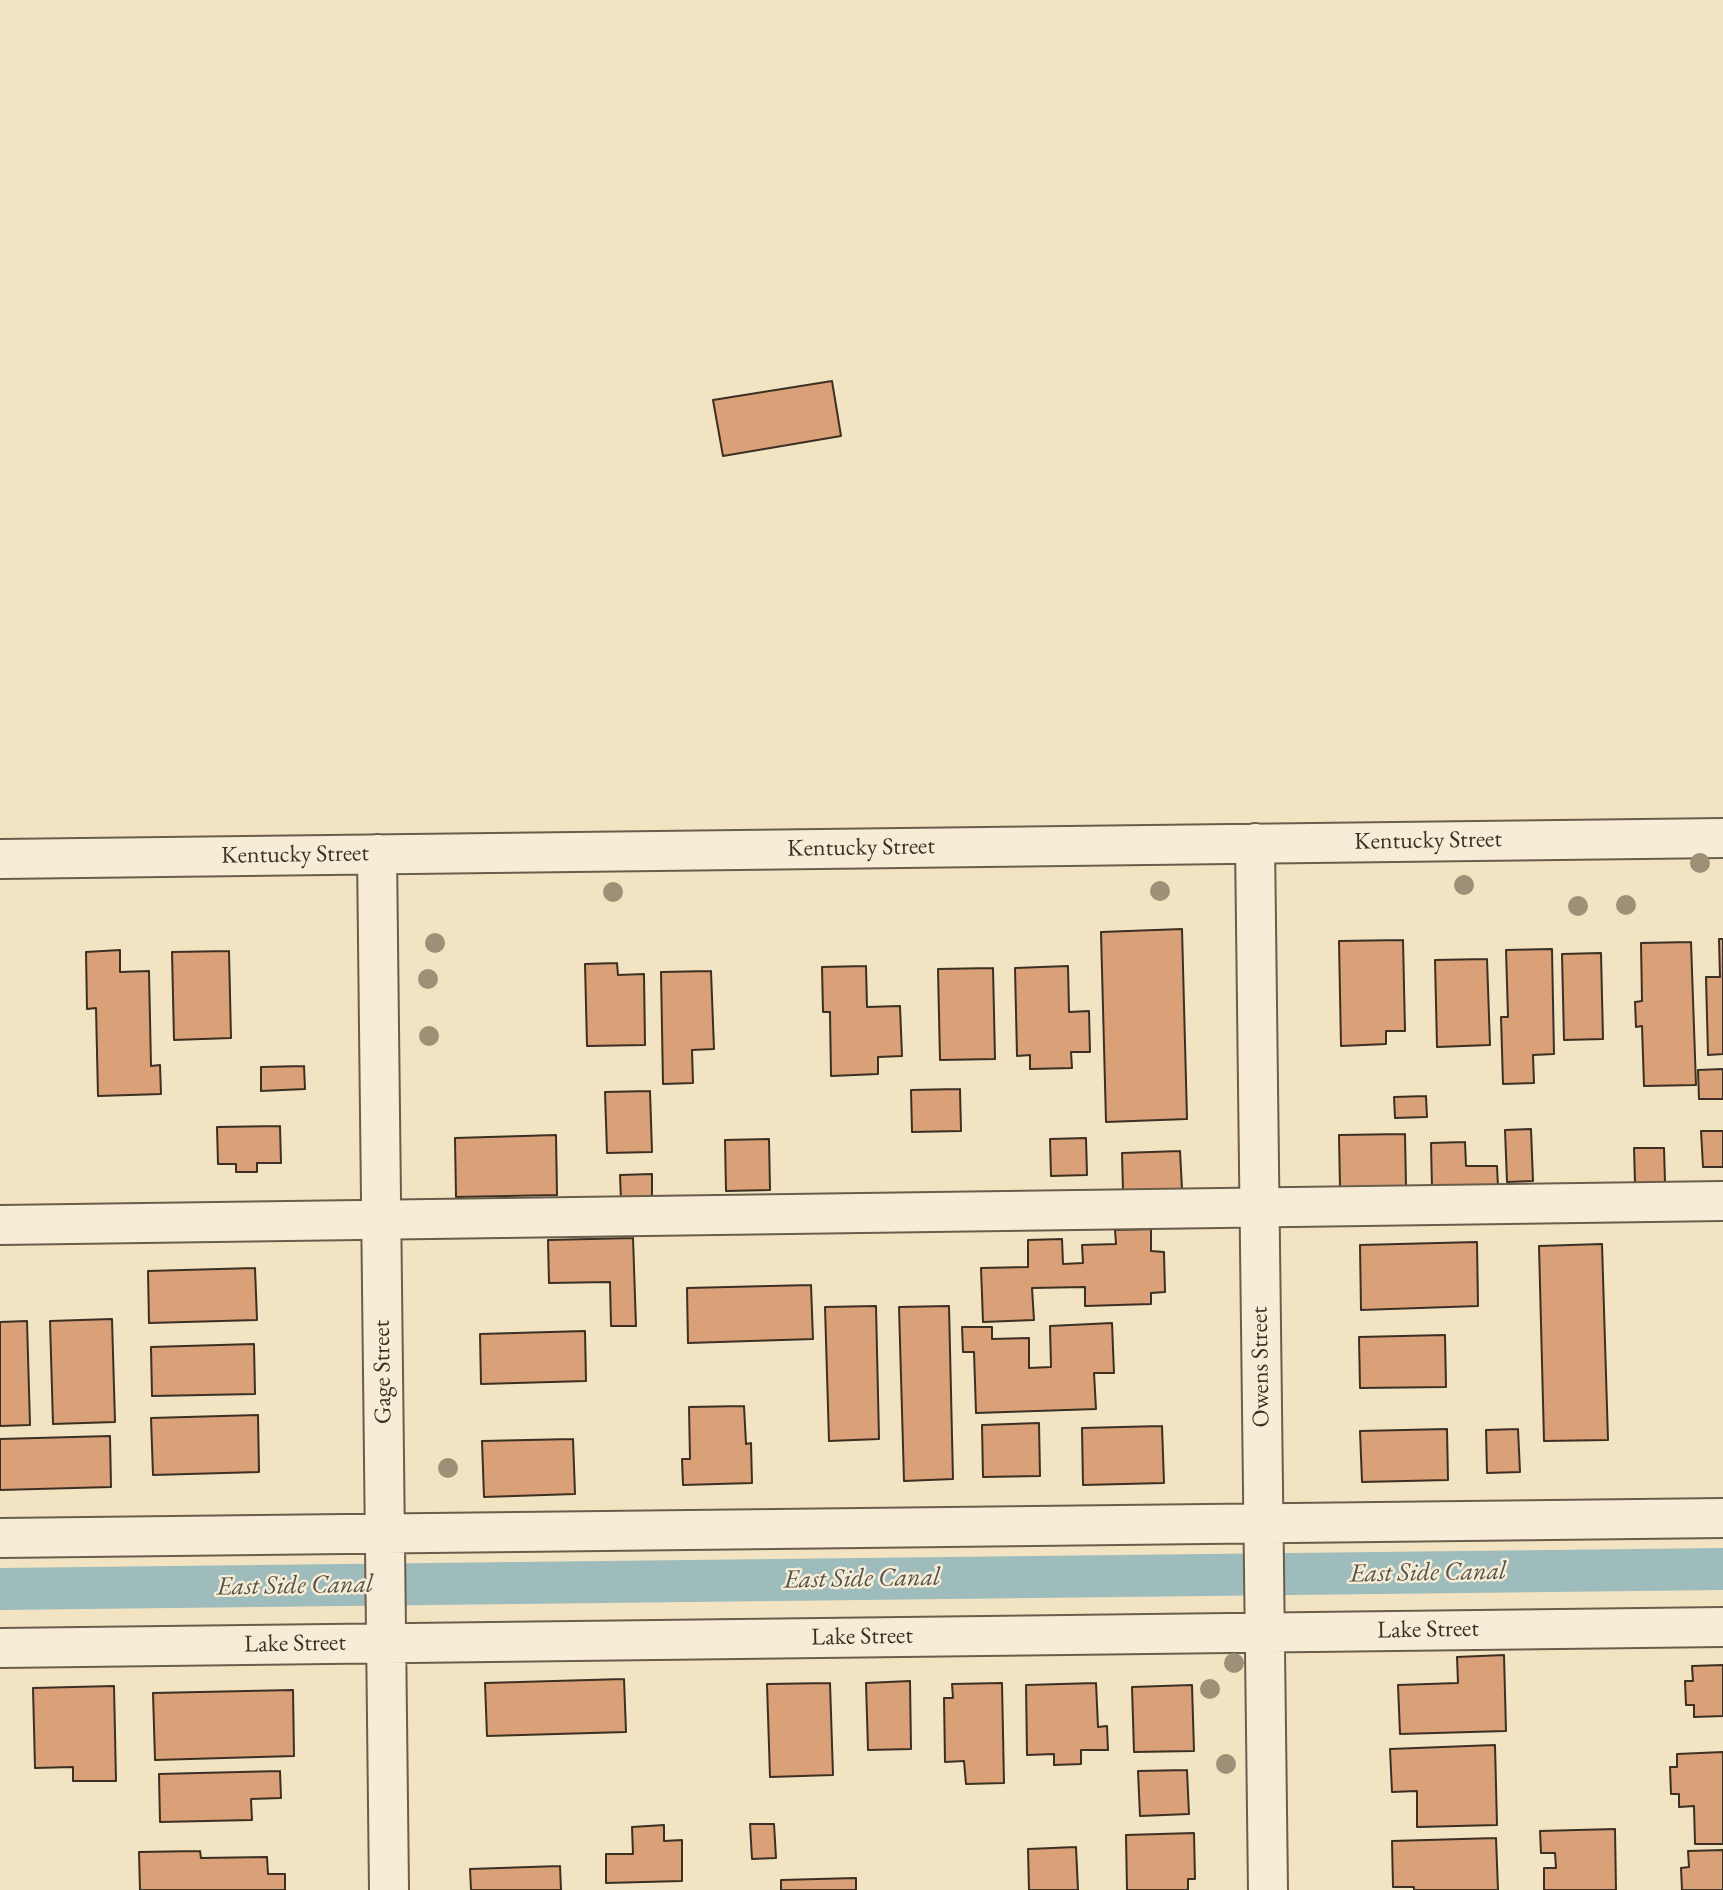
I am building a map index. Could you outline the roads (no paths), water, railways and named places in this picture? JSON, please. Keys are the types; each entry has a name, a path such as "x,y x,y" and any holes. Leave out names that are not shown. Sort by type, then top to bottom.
{"street":[{"name":"Kentucky Street","path":"0,859 1723,838"},
{"name":"Owens Street","path":"1255,844 1268,1890"},
{"name":"Gage Street","path":"377,854 389,1890"},
{"path":"0,1225 1723,1200"},
{"path":"0,1538 1723,1518"},
{"name":"Lake Street","path":"0,1648 1723,1627"}],"waterway":[{"name":"East Side Canal","path":"0,1589 1723,1569"}]}
